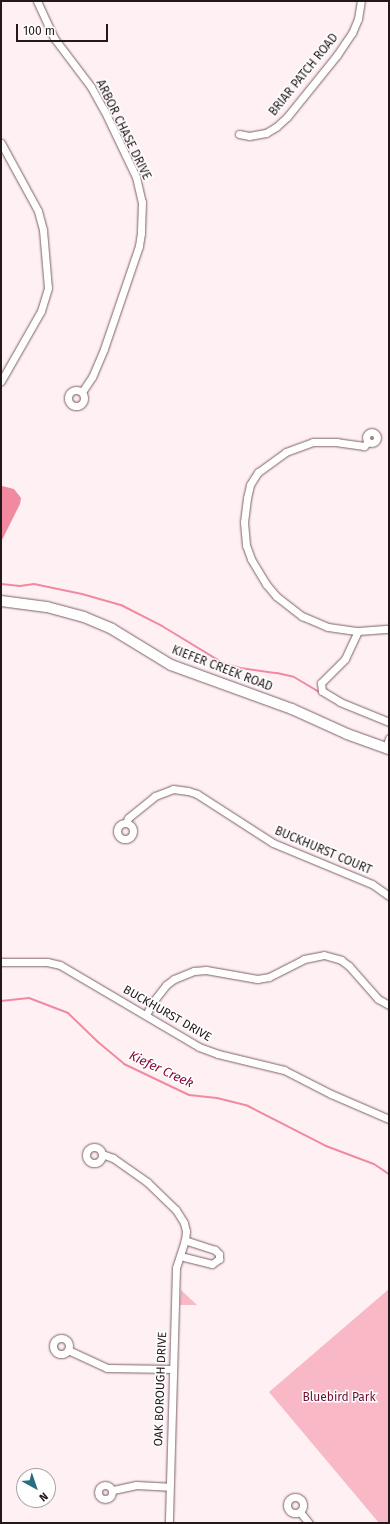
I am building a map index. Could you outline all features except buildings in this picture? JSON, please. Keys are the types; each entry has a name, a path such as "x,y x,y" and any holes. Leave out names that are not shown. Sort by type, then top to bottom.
{"street":[{"name":"ARBOR CHASE DRIVE","path":"37,1 54,38 91,87 104,110 136,177 142,202 139,246 104,349 92,377 82,392"},
{"name":"BRIAR PATCH ROAD","path":"239,134 249,136 266,133 276,127 287,117 338,55 352,33 358,19 360,1"},
{"path":"1,143 38,211 43,230 48,272 48,288 45,302 1,377"},
{"path":"1,381 7,368"},
{"path":"368,442 364,446 332,442 313,442 282,455 258,472 250,485 247,498 244,522 246,545 251,559 266,584 276,596 302,616 328,627 358,631 389,629"},
{"name":"KIEFER CREEK ROAD","path":"1,601 46,607 84,617 112,629 171,665 292,710 347,734 388,745"},
{"path":"358,631 345,659 321,683 322,691 328,696 389,722"},
{"name":"BUCKHURST COURT","path":"126,823 128,818 155,796 173,789 188,791 197,794 273,843 372,884 389,896"},
{"path":"146,1015 152,1003 166,985 174,979 194,971 206,970 257,979 269,977 304,959 324,955 341,960 349,966 378,999 389,1005"},
{"name":"BUCKHURST DRIVE","path":"1,962 47,962 60,965 199,1048 289,1072 331,1094 388,1116"},
{"path":"102,1154 113,1158 140,1176 173,1208 184,1223 186,1240 215,1250 219,1254 219,1259 212,1264 180,1256"},
{"name":"OAK BOROUGH DRIVE","path":"168,1523 176,1268 186,1240"},
{"path":"68,1350 107,1368 173,1369"},
{"path":"113,1490 136,1485 169,1486"},
{"path":"300,1512 309,1523"}],"green space":[{"name":"Bluebird Park","path":"389,1289 389,1523 379,1523 269,1392"},
{"path":"181,1290 197,1305 180,1305"}],"shaded area":[{"path":"2,486 14,489 21,498 20,504 1,542"}],"waterway":[{"path":"1,584 20,586 34,584 82,594 121,605 162,626 223,663 240,668 294,677 321,693"},
{"name":"Kiefer Creek","path":"1,1001 29,998 68,1013 98,1042 124,1064 189,1095 217,1098 248,1106 326,1146 374,1164 389,1174"}]}
